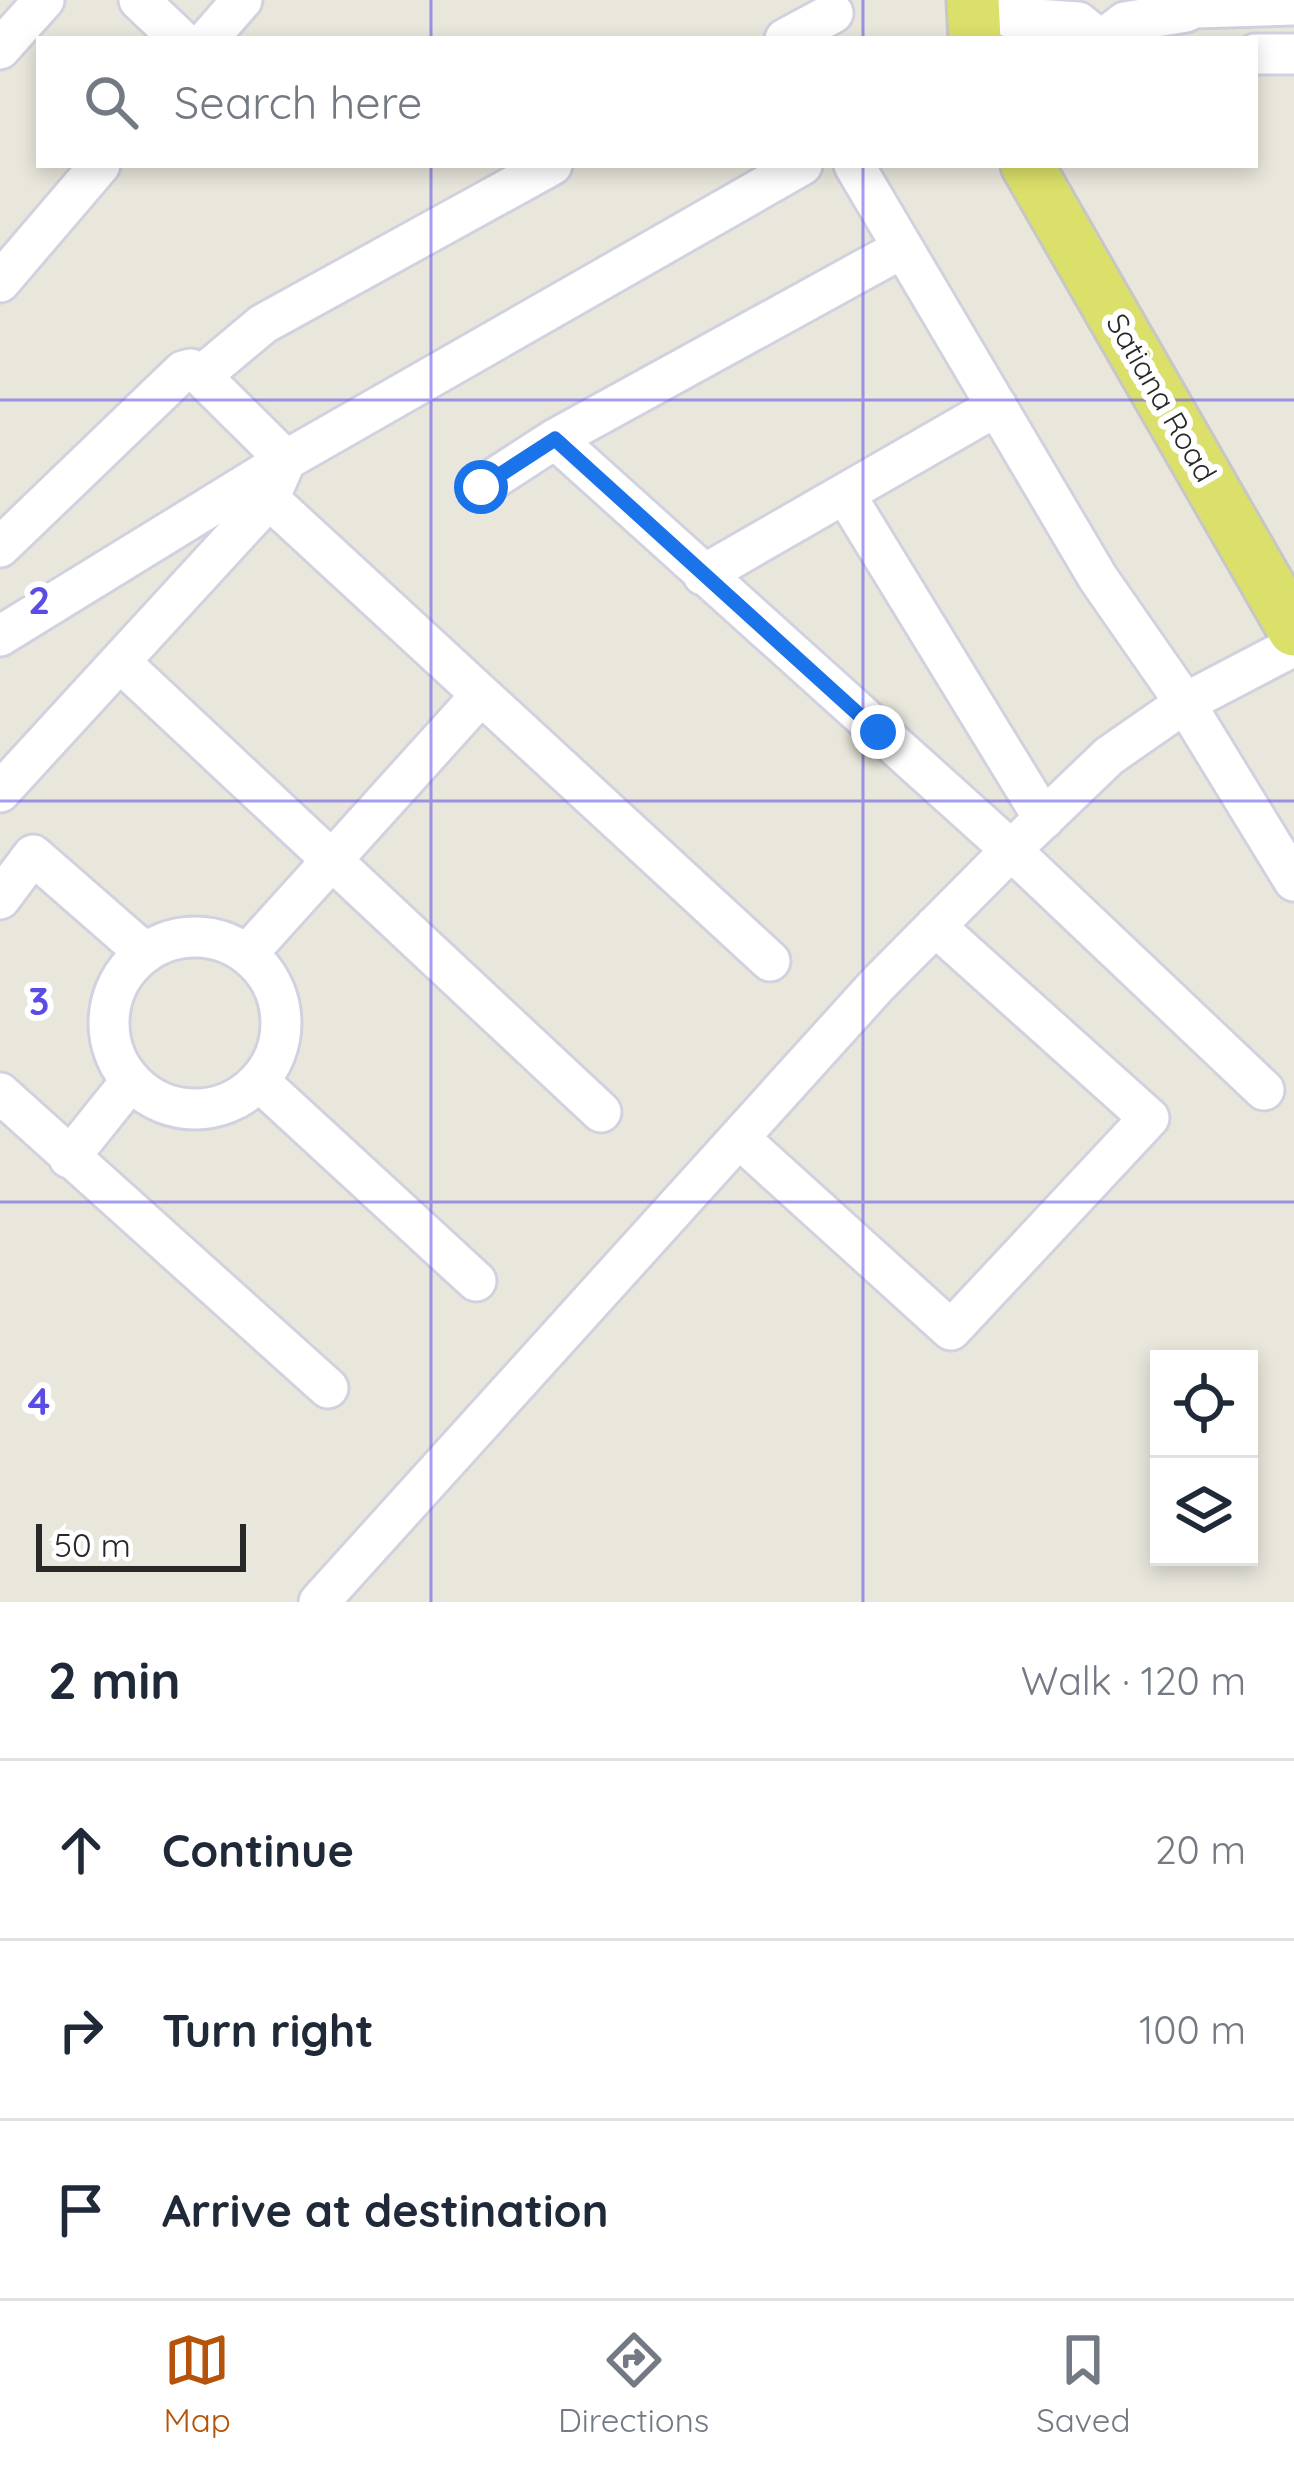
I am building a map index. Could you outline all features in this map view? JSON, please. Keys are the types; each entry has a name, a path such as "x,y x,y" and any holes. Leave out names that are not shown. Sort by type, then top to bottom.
{"main road":[{"name":"Satiana Road","path":"1030,168 1294,630"},
{"name":"Satiana Road","path":"1059,168 1294,568"}],"street":[{"path":"0,49 44,0"},
{"path":"140,0 177,36"},
{"path":"211,36 242,0"},
{"path":"1105,36 1125,22 1182,7 1294,5"},
{"path":"792,36 834,17"},
{"path":"994,19 1078,22 1097,36"},
{"path":"1258,53 1294,54"},
{"path":"0,280 97,168"},
{"path":"201,376 283,312 547,168"},
{"path":"7,637 286,460 797,168"},
{"path":"856,168 1098,578 1185,704 1294,880"},
{"path":"481,487 555,439 903,248"},
{"path":"0,547 183,371 191,369 201,376 286,460"},
{"path":"704,575 997,406"},
{"path":"555,439 1011,850 1264,1090"},
{"path":"0,792 269,500 286,460"},
{"path":"845,494 1044,819"},
{"path":"269,500 770,961"},
{"path":"320,1602 739,1138 1011,850 1109,756 1185,704 1294,646"},
{"path":"120,662 601,1112"},
{"path":"248,953 481,694"},
{"path":"0,899 34,855 144,952"},
{"path":"739,1138 950,1330 1149,1118 935,926"},
{"path":"178,938 214,938 248,953 278,992 283,1040 261,1083 220,1108 171,1108 130,1082 112,1051 108,1014 119,980 144,952 178,938"},
{"path":"69,1158 130,1082"},
{"path":"261,1083 476,1281"},
{"path":"0,1093 328,1388"}],"route":[{"path":"481,487 555,439 878,732"}]}
